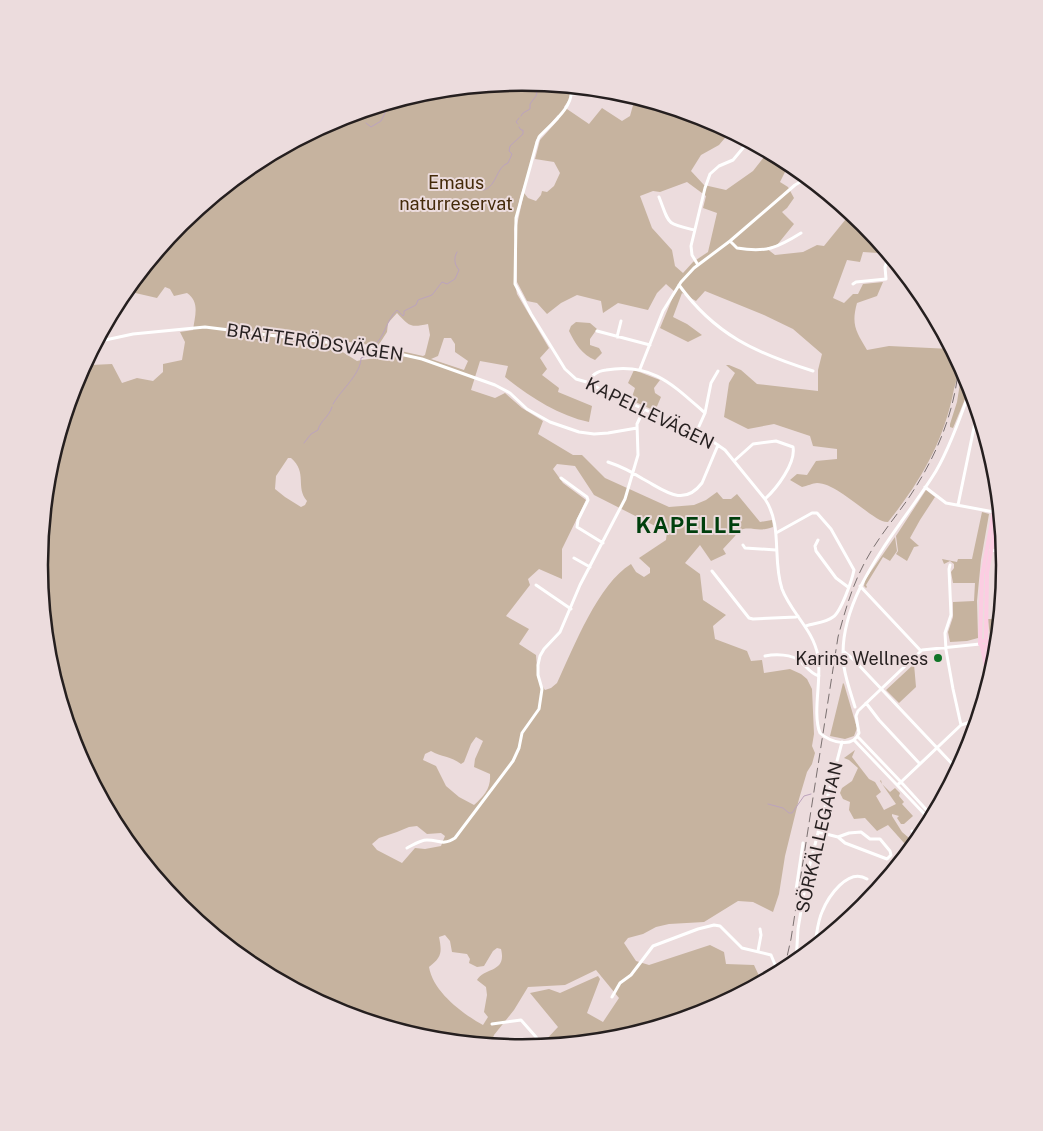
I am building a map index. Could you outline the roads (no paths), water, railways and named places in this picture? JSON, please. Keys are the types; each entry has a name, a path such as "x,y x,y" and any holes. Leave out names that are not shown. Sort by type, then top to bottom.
{"main road":[{"path":"986,660 981,592 993,521"},
{"path":"988,550 993,528"},
{"path":"983,643 986,656"}],"street":[{"name":"KAPELLEVÄGEN","path":"572,95 568,104 539,137 537,142 516,218 515,284 526,307 565,369 576,378 590,382 592,385 718,445 734,460 766,499 773,512 776,550 782,587 789,604 806,626 817,651 819,676 818,728 822,735 842,742"},
{"path":"698,265 692,255 691,246 710,174 719,166 733,160 744,147"},
{"path":"640,369 664,311 679,285 698,265 730,241 800,182"},
{"path":"659,197 669,222 694,230"},
{"path":"730,241 737,248 767,250 781,245 801,233"},
{"path":"853,284 856,282 886,279 886,263"},
{"path":"679,285 700,312 728,334 765,355 813,371"},
{"path":"617,337 622,321"},
{"name":"BRATTERÖDSVÄGEN","path":"104,340 133,334 205,327 373,348 422,359 495,385 510,393 527,409 550,422 579,432 594,434 637,428"},
{"path":"597,331 650,345"},
{"path":"590,382 591,377 602,370 617,368 640,369 668,381 705,413"},
{"path":"696,433 705,413 711,383 718,370"},
{"path":"855,707 846,678 843,650 853,602 872,565 940,465 966,401"},
{"path":"407,848 424,841 442,843 455,838 508,768 518,748 522,733 539,710 542,689 538,670 540,656 560,632 580,585 623,505 638,454 636,424 644,409"},
{"path":"958,505 974,427"},
{"path":"734,460 753,444 776,441 791,446 794,449 785,475 766,499"},
{"path":"608,462 670,494 686,495 698,488 702,482 718,445"},
{"path":"561,478 587,497 588,500 578,520 577,527 603,543"},
{"path":"925,488 941,500 992,512"},
{"path":"776,533 812,513 819,515 831,529 853,568 854,573 835,616 806,626"},
{"path":"818,540 815,546 816,551 836,578 848,587"},
{"path":"743,545 745,548 776,550"},
{"path":"988,550 995,551"},
{"path":"574,558 590,567"},
{"path":"950,566 951,615 945,630 946,646 952,688 961,725"},
{"path":"712,571 748,618 753,620 798,616"},
{"path":"536,585 571,609"},
{"path":"860,586 921,651"},
{"path":"842,742 848,743 858,736 860,729 856,713 925,648 983,643"},
{"path":"843,650 882,688 952,764"},
{"path":"765,656 779,655 794,658 819,676"},
{"path":"866,703 879,720 920,764"},
{"path":"899,784 961,725 968,723"},
{"path":"858,736 925,814"},
{"path":"854,740 927,811"},
{"name":"SÖRKÄLLEGATAN","path":"797,952 804,892 842,742"},
{"path":"818,832 838,837 846,844 887,859 892,855 880,839 870,839 861,832 849,833 838,837"},
{"path":"803,843 796,890 804,892"},
{"path":"816,937 822,910 840,885 849,878 858,876 867,879"},
{"path":"612,997 620,983 634,971 653,946 714,925 720,926 739,946 772,956 776,966"},
{"path":"758,951 761,935 760,929"},
{"path":"492,1024 521,1020 537,1039"}],"waterway":[{"path":"521,116 530,109 530,104 537,92"},
{"path":"366,123 371,127 381,121 385,112"},
{"path":"518,124 516,122 519,118"},
{"path":"455,190 463,185 484,190 492,185 501,168 508,163 512,154 509,151 510,146 523,134 523,130 519,127"},
{"path":"373,346 377,343 397,310 403,316 404,311 416,305 418,300 432,295 442,282 447,284 455,279 459,270 455,262 457,252"},
{"path":"333,404 358,370 361,358 370,355 371,351"},
{"path":"304,443 311,434 318,430 332,407"},
{"path":"768,804 783,808 792,813 804,796 811,794"}],"railway":[{"path":"787,959 838,637 843,618 860,571 880,537 908,499 935,451 948,418 957,380"}],"place":[{"name":"Karins Wellness","path":"938,658"}],"district":[{"name":"KAPELLE","path":"689,525"}],"park label":[{"name":"Emaus naturreservat","path":"456,192"}]}
